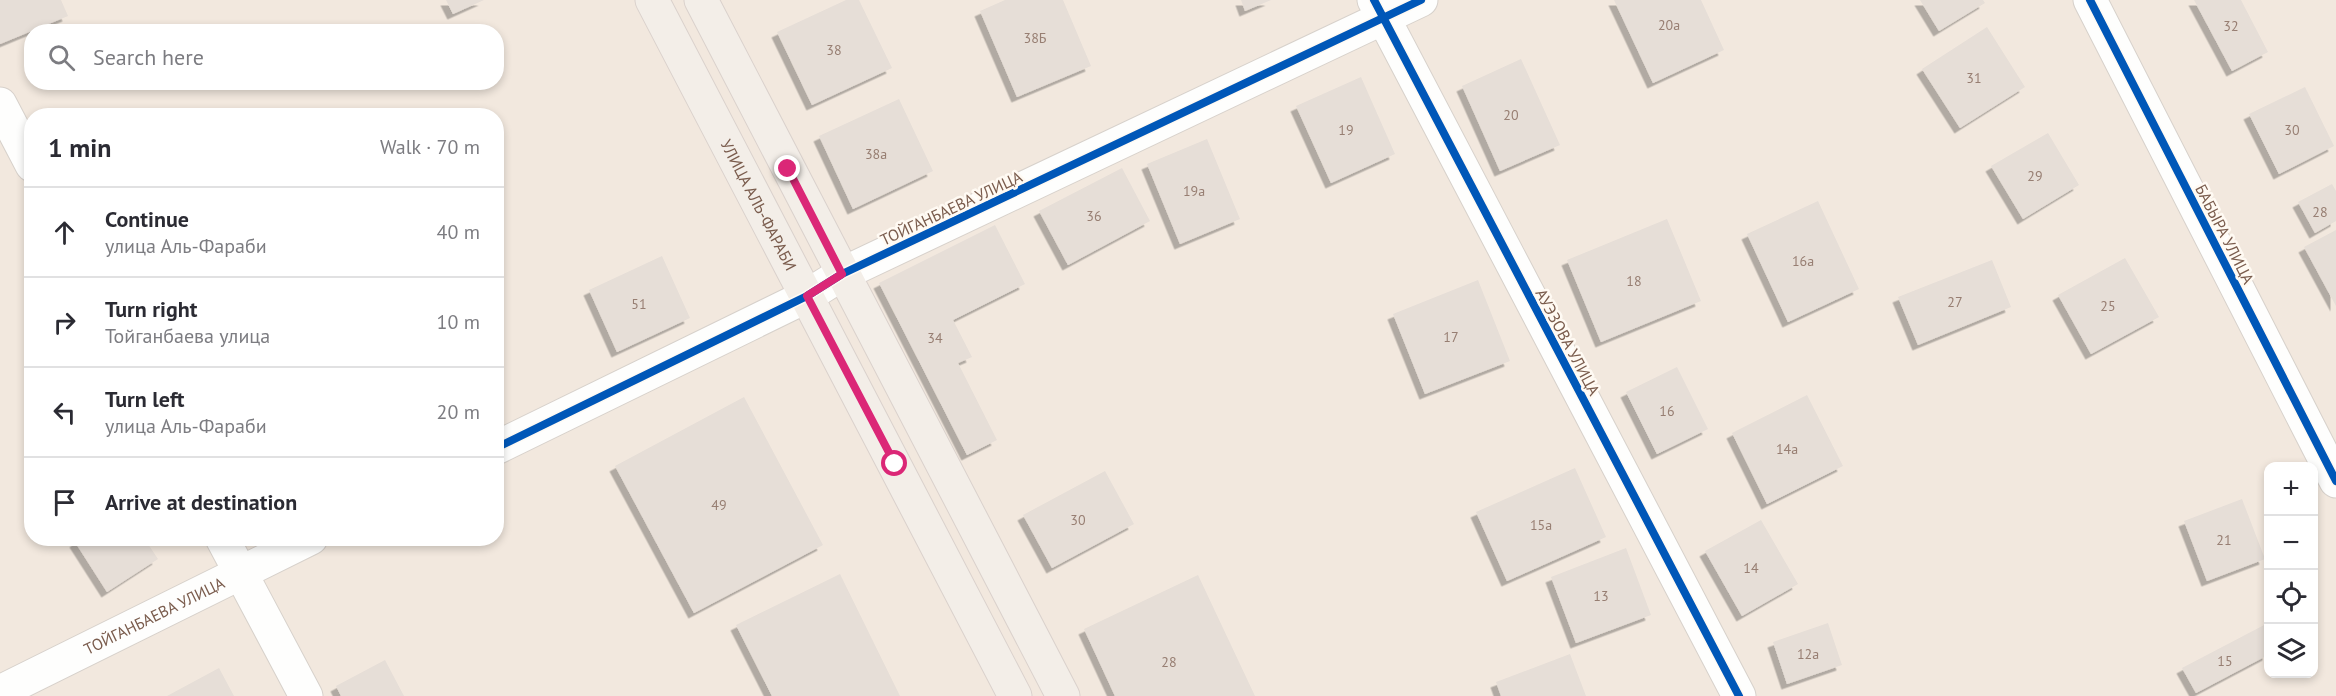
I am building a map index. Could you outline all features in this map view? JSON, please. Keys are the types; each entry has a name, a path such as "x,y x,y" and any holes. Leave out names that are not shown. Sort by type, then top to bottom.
{"main road":[{"name":"УЛИЦА АЛЬ-ФАРАБИ","path":"652,0 1015,696"},
{"path":"701,0 1063,696"}],"street":[{"name":"ТОЙГАНБАЕВА УЛИЦА","path":"504,444 807,296 842,274 1378,9 1421,0"},
{"name":"БАБЫРА УЛИЦА","path":"2090,0 2336,481"},
{"name":"АУЭЗОВА УЛИЦА","path":"1378,9 1739,696"},
{"path":"0,104 24,150"},
{"path":"226,546 306,696"},
{"name":"ТОЙГАНБАЕВА УЛИЦА","path":"0,692 294,546"}],"shaded area":[{"path":"0,0 2336,0 2336,696 0,696"}],"building":[{"path":"0,0 61,0 68,16 49,24 24,24 24,34 0,44"},
{"path":"446,0 484,0 453,14"},
{"path":"846,0 859,0 892,68 812,105 777,32"},
{"path":"1005,0 1063,0 1091,66 1017,97 980,11"},
{"path":"1241,0 1271,0 1245,11"},
{"path":"1614,0 1701,0 1724,50 1653,83"},
{"path":"1920,0 1983,0 1985,3 1939,31"},
{"path":"2194,0 2241,0 2268,52 2232,71"},
{"path":"1987,27 2025,87 1960,128 1922,69"},
{"path":"1521,59 1560,145 1500,171 1462,86"},
{"path":"1361,77 1395,154 1331,183 1296,106"},
{"path":"2305,87 2334,146 2279,174 2249,114"},
{"path":"899,99 933,171 853,209 819,136"},
{"path":"2048,133 2079,185 2023,219 1991,166"},
{"path":"1207,139 1240,219 1180,244 1147,164"},
{"path":"1122,168 1150,221 1068,265 1039,211"},
{"path":"2332,184 2336,191 2336,221 2315,233 2298,202"},
{"path":"1818,201 1859,289 1788,322 1747,234"},
{"path":"1667,219 1701,301 1601,342 1567,260"},
{"path":"995,225 1025,284 953,320 972,357 958,363 997,440 967,455 879,283"},
{"path":"2336,230 2336,306 2304,247"},
{"path":"662,256 690,318 617,352 589,290"},
{"path":"2125,258 2159,317 2091,354 2058,295"},
{"path":"1992,260 2011,307 1918,345 1898,297"},
{"path":"1478,280 1510,361 1425,394 1393,314"},
{"path":"1677,367 1708,429 1657,454 1626,392"},
{"path":"1807,395 1843,466 1767,504 1732,433"},
{"path":"744,397 823,545 694,613 615,466"},
{"path":"1575,468 1606,537 1507,581 1476,512"},
{"path":"1105,471 1134,524 1052,568 1023,515"},
{"path":"2242,499 2264,559 2207,581 2184,521"},
{"path":"1761,520 1798,584 1742,616 1705,551"},
{"path":"78,546 149,546 158,559 107,592"},
{"path":"1626,548 1651,615 1576,643 1551,577"},
{"path":"840,574 900,696 772,696 736,625"},
{"path":"1198,575 1255,696 1115,696 1084,629"},
{"path":"1828,623 1842,665 1787,684 1773,642"},
{"path":"2264,625 2264,657 2196,693 2182,668"},
{"path":"1570,654 1586,696 1501,696 1496,682"},
{"path":"385,660 404,696 341,696 336,686"},
{"path":"219,668 234,696 167,696"}],"cycle path":[{"path":"1374,0 1739,696"},
{"path":"504,444 807,296 842,274 1421,0"},
{"path":"2090,0 2336,481"}],"route":[{"path":"788,169 842,274 807,296 895,464"}]}
